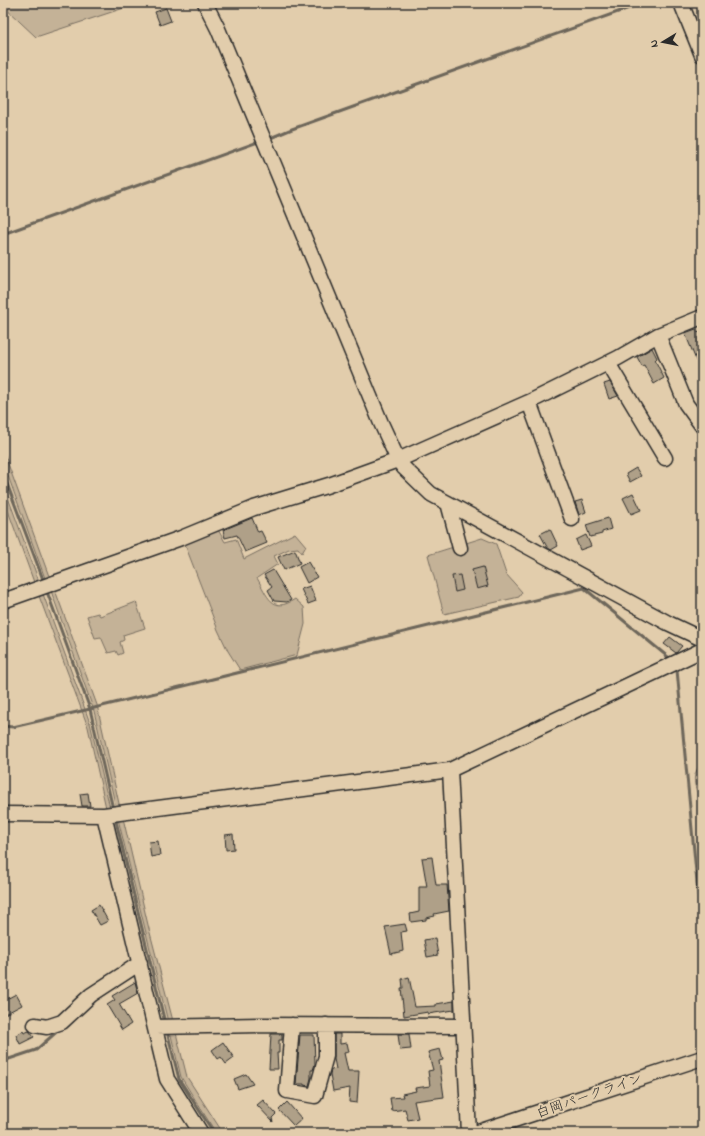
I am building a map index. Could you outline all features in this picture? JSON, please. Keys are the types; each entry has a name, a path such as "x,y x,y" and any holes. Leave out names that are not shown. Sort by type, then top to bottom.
{"street":[{"path":"205,3 218,29 378,416 398,460 404,468 431,494 668,623 702,638"},
{"path":"680,3 702,55"},
{"path":"3,601 181,538 254,508 330,485 398,460 529,402 608,363 658,335 702,317"},
{"path":"658,335 686,404 702,426"},
{"path":"608,363 665,458"},
{"path":"529,402 572,519"},
{"path":"448,503 460,548"},
{"path":"3,814 104,816 450,770 702,650"},
{"path":"450,770 469,1133"},
{"path":"104,816 140,964 162,1027 167,1079 201,1133"},
{"path":"35,1025 47,1026 62,1022 91,995 140,964"},
{"path":"162,1027 292,1025 463,1026"},
{"path":"292,1025 287,1091 315,1096 326,1056 326,1025"},
{"name":"白岡パークライン","path":"475,1133 702,1058"}],"shaded area":[{"path":"3,3 139,3 36,37 3,6"},
{"path":"3,450 50,579 46,581 3,462"},
{"path":"3,484 40,584 35,585 3,497"},
{"path":"217,528 225,542 236,539 244,559 295,533 306,546 302,553 298,548 289,549 274,556 278,564 257,578 271,601 281,605 295,599 304,607 305,624 297,655 240,670 228,651 218,630 184,542"},
{"path":"482,538 496,544 506,574 522,592 519,597 444,614 428,555"},
{"path":"55,590 97,705 120,808 116,808 94,711 51,591"},
{"path":"43,594 90,723 110,808 106,808 88,727 39,596"},
{"path":"136,602 145,628 123,635 124,640 120,642 123,653 118,655 116,651 108,653 101,637 95,638 87,616 98,613 100,616"},
{"path":"702,763 702,801 694,782 696,772"},
{"path":"123,818 148,925 173,1021 168,1022 118,819"},
{"path":"170,1031 176,1033 187,1077 223,1133 216,1133 181,1077"}],"building":[{"path":"166,8 171,21 160,25 155,12"},
{"path":"696,329 698,333 702,329 702,375 685,333"},
{"path":"652,348 657,358 655,360 664,378 654,384 644,365 642,366 637,357"},
{"path":"610,382 618,396 609,399 604,384"},
{"path":"636,468 641,476 630,482 626,474"},
{"path":"633,493 641,510 631,514 623,498"},
{"path":"582,500 586,512 579,515 575,502"},
{"path":"252,518 258,532 261,531 267,543 245,552 237,535 225,538 223,530"},
{"path":"608,518 611,529 602,532 602,534 590,537 586,525"},
{"path":"550,529 558,546 551,550 547,547 540,534"},
{"path":"586,535 591,546 580,550 576,540"},
{"path":"295,550 300,563 284,570 278,557"},
{"path":"308,562 317,577 307,583 299,567"},
{"path":"483,567 488,586 477,589 472,570"},
{"path":"273,570 291,600 287,602 274,601 268,590 272,587 264,575"},
{"path":"460,575 463,590 455,592 452,576"},
{"path":"310,586 316,601 308,604 301,589"},
{"path":"670,637 682,646 676,653 664,644"},
{"path":"88,793 90,806 82,806 80,794"},
{"path":"233,834 234,849 226,850 225,835"},
{"path":"158,841 160,855 151,857 149,842"},
{"path":"432,857 436,885 447,885 449,911 434,914 435,916 426,918 426,920 411,922 410,914 419,912 419,887 427,887 422,858"},
{"path":"99,905 108,921 100,925 91,910"},
{"path":"405,924 407,931 401,932 403,951 391,954 385,927"},
{"path":"435,938 438,955 427,957 424,940"},
{"path":"409,977 415,1007 436,1006 436,1004 454,1001 454,1010 404,1016 401,988 403,988 402,979"},
{"path":"135,982 138,993 119,1004 131,1024 122,1030 107,1005 115,1000 112,996"},
{"path":"16,994 22,1005 3,1015 3,1001"},
{"path":"23,1031 24,1033 29,1031 34,1037 20,1044 16,1035"},
{"path":"271,1034 282,1034 282,1040 279,1040 279,1053 277,1053 278,1069 269,1069"},
{"path":"334,1034 340,1034 340,1044 347,1043 349,1052 344,1053 348,1071 359,1071 357,1103 349,1102 350,1088 333,1091 330,1074 331,1070 336,1069 334,1059"},
{"path":"398,1034 409,1034 411,1049 400,1050"},
{"path":"300,1035 314,1035 315,1064 313,1070 311,1070 309,1086 304,1084 296,1084"},
{"path":"223,1042 234,1058 226,1064 221,1057 218,1059 212,1050"},
{"path":"440,1049 443,1060 439,1061 444,1097 414,1101 418,1118 408,1120 405,1109 392,1111 390,1098 403,1097 402,1094 416,1091 415,1088 430,1086 428,1071 433,1070 428,1052"},
{"path":"246,1074 253,1084 238,1089 234,1079"},
{"path":"263,1100 276,1114 272,1118 273,1122 257,1105"},
{"path":"287,1102 302,1119 294,1126 279,1110"}],"waterway":[{"path":"268,139 292,129 643,3"},
{"path":"3,234 261,141"},
{"path":"3,473 44,582"},
{"path":"3,726 13,727 90,709 584,588 671,661"},
{"path":"46,589 90,709 113,809"},
{"path":"675,667 677,670 702,936"},
{"path":"115,817 165,1023"},
{"path":"3,1061 36,1050 61,1028"},
{"path":"167,1031 179,1079 214,1133"}]}
